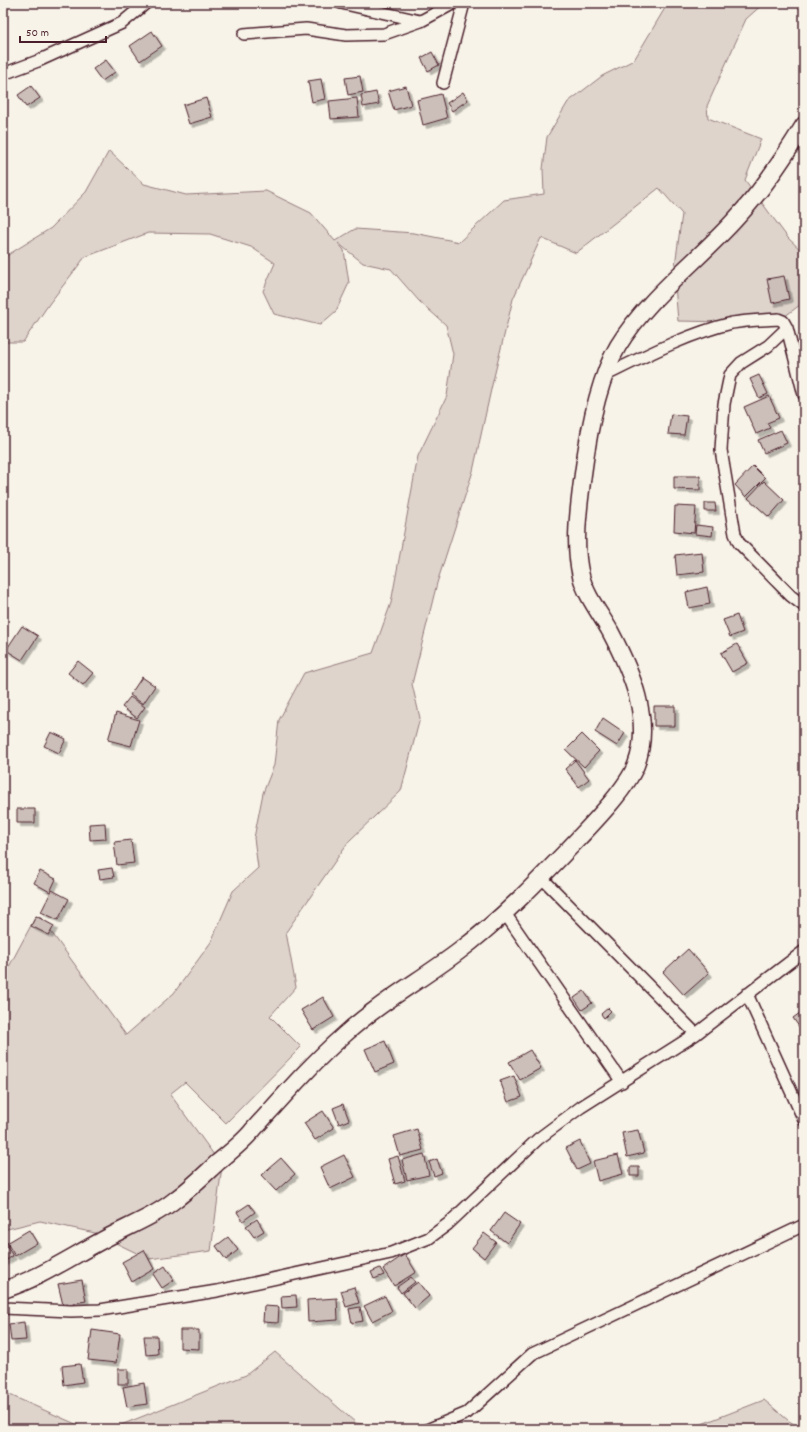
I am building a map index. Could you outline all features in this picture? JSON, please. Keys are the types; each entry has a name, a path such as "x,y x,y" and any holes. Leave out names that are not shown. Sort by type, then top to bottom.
{"street":[{"path":"3,74 38,61 122,23 146,3"},
{"path":"341,3 420,21"},
{"path":"244,34 306,29 346,35 384,34 420,21 454,3"},
{"path":"443,83 464,3"},
{"path":"3,1290 36,1277 154,1214 175,1200 250,1134 314,1062 348,1031 462,949 504,912 593,824 628,780 635,766 641,742 643,720 635,689 611,633 589,597 580,572 578,535 580,495 586,451 604,376 616,350 632,326 667,288 740,215 776,170 804,125"},
{"path":"604,376 654,352 693,336 733,323 778,319 783,321 787,328 804,395"},
{"path":"787,328 768,346 741,363 730,375 724,404 721,450 735,534 739,543 791,596 804,606"},
{"path":"540,877 696,1034"},
{"path":"504,912 622,1082"},
{"path":"3,1308 70,1311 100,1310 217,1291 391,1253 429,1238 448,1224 538,1139 581,1107 696,1034 804,951"},
{"path":"747,994 804,1120"},
{"path":"428,1429 467,1413 532,1354 804,1225"}],"shaded area":[{"path":"668,3 764,3 746,19 707,106 708,118 761,139 745,180 788,238 804,253 804,302 773,325 732,322 678,321 674,273 682,214 659,188 576,253 541,238 513,299 473,471 437,583 412,684 420,718 401,791 349,841 286,932 296,987 270,1016 301,1047 226,1123 185,1082 170,1094 222,1166 211,1251 149,1259 95,1233 40,1221 3,1230 3,978 36,916 41,918 126,1035 174,993 211,942 233,891 258,868 254,838 263,793 274,765 279,720 304,673 373,653 391,603 418,456 447,396 453,354 446,325 419,301 391,269 363,263 338,243 344,250 349,283 336,311 320,325 274,314 263,291 275,263 251,247 210,234 148,233 85,257 49,304 23,342 3,342 3,258 51,228 86,192 109,151 144,184 186,195 266,191 311,213 335,241 355,229 414,233 459,242 504,200 544,194 543,169 547,137 568,102 602,76 634,60"},
{"path":"275,1352 356,1423 396,1429 111,1429 246,1375"},
{"path":"3,1392 87,1429 3,1429"},
{"path":"764,1400 789,1421 802,1429 689,1429"}],"building":[{"path":"152,31 162,46 140,61 130,46"},
{"path":"432,52 439,65 428,71 421,58"},
{"path":"106,60 115,72 102,81 93,69"},
{"path":"360,76 363,92 348,95 345,78"},
{"path":"321,79 325,99 312,102 308,81"},
{"path":"31,86 40,98 26,107 18,95"},
{"path":"406,86 411,105 394,110 388,91"},
{"path":"376,92 379,104 363,107 361,95"},
{"path":"463,92 468,100 452,111 447,103"},
{"path":"441,94 447,118 423,125 417,100"},
{"path":"206,98 212,117 189,124 183,105"},
{"path":"357,98 359,117 331,119 329,101"},
{"path":"784,276 789,299 772,303 767,279"},
{"path":"759,375 768,394 759,398 750,379"},
{"path":"769,396 779,418 767,423 770,428 756,434 744,407"},
{"path":"671,414 687,416 684,435 668,434"},
{"path":"781,430 787,443 764,453 758,440"},
{"path":"753,466 765,478 746,497 735,485"},
{"path":"674,476 700,476 700,490 674,489"},
{"path":"764,481 784,500 769,517 748,498"},
{"path":"705,503 715,503 716,511 705,511"},
{"path":"675,506 696,507 694,533 674,531"},
{"path":"696,525 713,527 712,536 695,534"},
{"path":"702,552 704,572 677,575 675,555"},
{"path":"707,587 710,604 689,608 686,592"},
{"path":"737,615 743,632 730,637 723,620"},
{"path":"22,626 38,636 22,660 6,650"},
{"path":"737,644 748,663 732,672 721,653"},
{"path":"78,661 93,673 83,685 68,673"},
{"path":"142,677 155,686 143,704 130,695"},
{"path":"130,697 145,707 137,718 122,707"},
{"path":"654,706 675,706 675,726 654,726"},
{"path":"116,713 139,720 131,746 108,740"},
{"path":"603,718 625,733 617,746 595,732"},
{"path":"51,732 66,739 59,753 44,746"},
{"path":"582,734 599,751 584,767 566,750"},
{"path":"575,760 589,779 579,787 565,769"},
{"path":"804,803 804,813 799,809"},
{"path":"17,809 35,809 35,823 17,823"},
{"path":"105,823 106,839 90,840 89,824"},
{"path":"131,840 134,863 117,865 114,842"},
{"path":"112,868 114,877 100,879 98,870"},
{"path":"40,871 56,879 50,892 34,883"},
{"path":"52,890 69,899 58,920 41,912"},
{"path":"36,916 54,926 49,935 31,926"},
{"path":"688,949 709,973 684,995 663,972"},
{"path":"584,991 592,1003 582,1010 574,998"},
{"path":"323,997 334,1017 313,1030 301,1010"},
{"path":"608,1008 611,1011 604,1018 601,1014"},
{"path":"804,1010 804,1030 802,1031 793,1018"},
{"path":"385,1041 394,1064 375,1072 365,1049"},
{"path":"530,1050 541,1068 520,1080 509,1062"},
{"path":"514,1076 522,1097 508,1102 500,1081"},
{"path":"343,1104 349,1120 339,1124 333,1108"},
{"path":"323,1111 334,1128 315,1140 304,1123"},
{"path":"417,1129 423,1150 400,1156 394,1136"},
{"path":"638,1130 644,1153 627,1157 622,1133"},
{"path":"580,1141 590,1164 577,1170 566,1148"},
{"path":"424,1154 429,1175 407,1180 402,1160"},
{"path":"344,1155 355,1177 330,1189 320,1167"},
{"path":"618,1155 623,1174 598,1181 593,1161"},
{"path":"398,1156 405,1181 395,1184 388,1159"},
{"path":"281,1158 295,1174 276,1191 261,1175"},
{"path":"437,1159 442,1173 434,1176 429,1162"},
{"path":"630,1167 639,1167 639,1176 630,1176"},
{"path":"249,1204 255,1212 243,1221 237,1212"},
{"path":"504,1213 520,1224 507,1243 491,1231"},
{"path":"257,1219 264,1231 254,1237 246,1226"},
{"path":"29,1230 37,1243 15,1256 7,1243"},
{"path":"484,1233 496,1242 484,1258 472,1248"},
{"path":"228,1237 238,1250 226,1260 216,1246"},
{"path":"4,1242 13,1256 3,1262 3,1243"},
{"path":"144,1250 154,1269 132,1282 122,1262"},
{"path":"405,1254 416,1272 394,1286 383,1269"},
{"path":"165,1266 174,1280 162,1288 153,1274"},
{"path":"380,1268 384,1275 374,1279 371,1272"},
{"path":"411,1277 415,1282 401,1293 397,1287"},
{"path":"82,1280 86,1301 63,1305 58,1284"},
{"path":"418,1282 429,1296 415,1308 403,1293"},
{"path":"354,1287 359,1303 346,1307 341,1291"},
{"path":"296,1295 297,1307 282,1308 281,1296"},
{"path":"385,1296 392,1311 372,1321 364,1306"},
{"path":"337,1298 338,1320 308,1322 307,1300"},
{"path":"264,1306 279,1307 278,1323 263,1322"},
{"path":"360,1307 363,1321 352,1323 349,1309"},
{"path":"24,1322 26,1340 11,1341 9,1324"},
{"path":"92,1330 120,1334 116,1363 88,1360"},
{"path":"180,1330 199,1330 199,1349 180,1348"},
{"path":"144,1336 157,1336 158,1354 146,1355"},
{"path":"80,1364 83,1382 64,1385 62,1366"},
{"path":"118,1369 128,1369 128,1384 118,1384"},
{"path":"144,1383 147,1404 127,1407 123,1387"}]}
